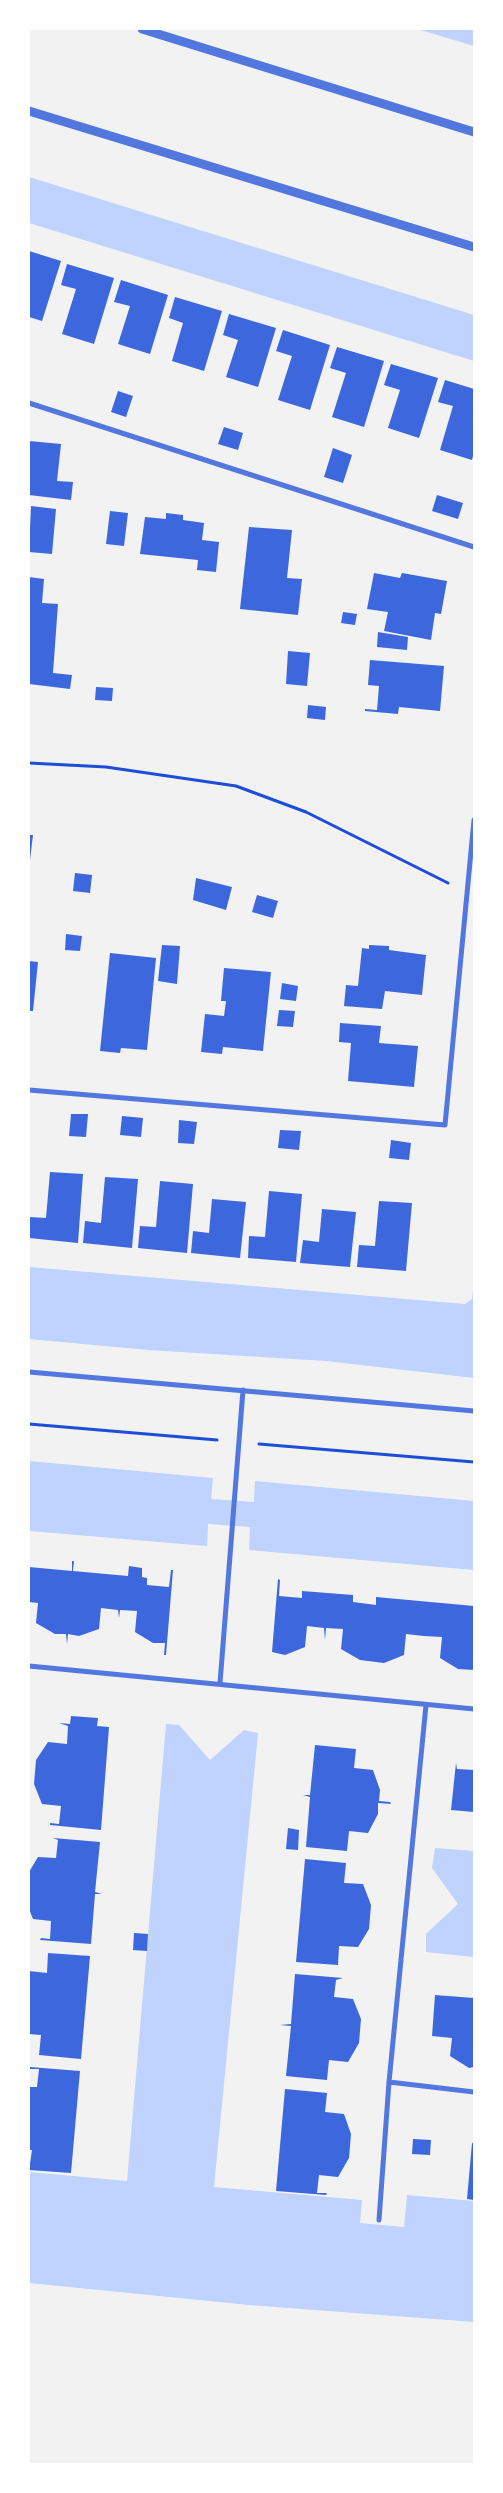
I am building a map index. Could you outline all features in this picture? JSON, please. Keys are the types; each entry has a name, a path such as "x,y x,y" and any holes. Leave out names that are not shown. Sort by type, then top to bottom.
{"street":[{"path":"142,29 474,132"},
{"path":"29,111 474,247"},
{"path":"29,403 474,547"},
{"path":"29,1090 445,1125 474,820"},
{"path":"29,1372 474,1410"},
{"path":"220,1683 243,1390"},
{"path":"29,1666 474,1709"},
{"path":"379,2220 389,2082 426,1705"},
{"path":"389,2082 474,2092"}],"path":[{"path":"29,764 106,767 236,786 306,812 434,878 466,890"}],"water":[{"path":"417,29 474,29 474,46"},
{"path":"29,177 474,315 474,361 29,223"},
{"path":"29,1267 465,1304 472,1299 474,1281 474,1378 326,1361 148,1350 29,1339"},
{"path":"29,1461 213,1478 211,1499 254,1502 255,1481 474,1501 474,1570 249,1550 250,1527 208,1524 207,1546 29,1531"},
{"path":"166,1724 179,1725 210,1760 244,1730 258,1733 214,2187 362,2200 360,2223 404,2227 407,2195 474,2201 474,2322 249,2305 29,2283 29,2172 127,2181"},
{"path":"435,1848 474,1851 474,1957 426,1952 426,1934 458,1904 432,1868"}],"building":[{"path":"29,251 61,261 42,321 29,317"},
{"path":"67,264 114,278 94,344 62,334 76,289 61,285"},
{"path":"121,280 168,295 150,354 118,344 130,306 114,302"},
{"path":"175,297 222,311 204,371 172,361 183,323 169,318"},
{"path":"229,314 276,328 258,387 226,377 238,340 223,335"},
{"path":"283,330 330,345 310,410 278,400 292,356 276,351"},
{"path":"337,347 384,361 364,427 332,417 346,373 330,368"},
{"path":"391,364 438,378 419,438 388,428 400,390 384,385"},
{"path":"445,380 474,389 474,452 472,460 440,450 453,406 438,402"},
{"path":"118,391 133,396 126,417 111,412"},
{"path":"224,427 243,433 238,450 218,444"},
{"path":"29,441 61,444 57,481 73,482 71,500 29,495"},
{"path":"333,448 352,455 343,483 324,477"},
{"path":"437,495 463,503 458,519 432,511"},
{"path":"31,506 56,509 52,554 29,552"},
{"path":"110,511 128,513 124,546 106,544"},
{"path":"166,513 183,515 183,520 204,523 202,540 219,542 216,572 197,570 198,560 140,554 145,517 166,519"},
{"path":"249,527 292,530 287,578 302,579 298,615 240,609"},
{"path":"374,573 400,578 402,573 447,581 441,614 435,613 431,640 384,631 388,612 367,609"},
{"path":"29,577 44,579 42,603 58,604 53,673 72,675 70,689 29,684"},
{"path":"343,612 357,614 355,625 341,623"},
{"path":"378,632 408,637 407,650 377,647"},
{"path":"288,651 310,653 307,686 286,684"},
{"path":"370,660 444,666 440,711 399,707 398,714 365,711 365,709 377,710 379,686 368,685"},
{"path":"96,687 113,688 112,701 95,700"},
{"path":"308,705 326,707 325,720 307,718"},
{"path":"29,835 33,835 30,860 29,860"},
{"path":"75,873 92,875 90,893 73,891"},
{"path":"196,878 232,887 226,910 193,900"},
{"path":"257,895 278,901 273,918 252,912"},
{"path":"66,934 82,936 80,951 65,950"},
{"path":"162,945 180,946 177,984 158,981"},
{"path":"369,945 389,946 389,950 426,955 422,995 385,991 382,1009 344,1006 346,985 358,986 362,948 369,949"},
{"path":"110,953 156,958 147,1050 121,1048 120,1053 100,1051"},
{"path":"29,961 38,962 33,1011 29,1011"},
{"path":"224,968 271,972 263,1051 223,1047 222,1054 201,1052 205,1014 224,1016 226,1001 221,1001"},
{"path":"282,983 298,986 296,1001 280,999"},
{"path":"279,1010 295,1011 293,1027 277,1026"},
{"path":"340,1023 381,1026 379,1043 418,1046 414,1087 348,1081 351,1043 339,1042"},
{"path":"71,1114 88,1114 86,1137 69,1136"},
{"path":"122,1116 143,1118 141,1137 120,1135"},
{"path":"179,1120 197,1122 194,1144 178,1143"},
{"path":"280,1130 301,1131 299,1150 278,1148"},
{"path":"391,1140 411,1143 409,1160 389,1158"},
{"path":"50,1172 83,1174 78,1243 29,1238 30,1217 46,1218"},
{"path":"105,1177 138,1179 132,1248 83,1243 85,1221 101,1223"},
{"path":"160,1181 193,1184 187,1253 138,1248 140,1226 156,1227"},
{"path":"269,1191 302,1194 296,1262 248,1258 249,1236 265,1237"},
{"path":"212,1199 246,1202 240,1258 191,1253 193,1231 209,1233"},
{"path":"379,1201 412,1203 406,1271 357,1267 359,1245 375,1246"},
{"path":"322,1209 356,1212 350,1267 300,1263 303,1240 319,1242"},
{"path":"72,1561 74,1561 73,1571 128,1576 129,1566 142,1568 142,1577 147,1578 147,1585 169,1587 171,1570 173,1570 166,1655 164,1655 165,1643 153,1643 135,1632 137,1611 120,1610 119,1618 118,1610 101,1608 99,1629 79,1636 68,1634 67,1644 66,1634 55,1634 36,1623 38,1603 29,1602 29,1567 72,1571"},
{"path":"278,1579 280,1580 279,1596 302,1598 302,1591 353,1595 353,1602 376,1605 376,1597 474,1606 474,1670 458,1669 440,1658 442,1637 406,1634 404,1655 384,1663 360,1660 341,1649 343,1629 326,1628 325,1640 324,1628 307,1626 305,1647 285,1655 272,1652"},
{"path":"71,1716 98,1718 97,1726 109,1727 101,1830 50,1825 50,1823 59,1824 61,1806 42,1804 34,1784 36,1760 48,1742 67,1744 68,1726 59,1723 70,1724"},
{"path":"315,1745 356,1749 354,1768 373,1770 380,1790 379,1801 390,1802 391,1804 378,1803 378,1814 368,1833 349,1831 347,1851 306,1847 310,1797 303,1795 310,1795"},
{"path":"456,1763 457,1769 474,1770 474,1812 451,1810"},
{"path":"288,1828 299,1830 298,1850 286,1849"},
{"path":"53,1838 100,1842 95,1892 102,1894 95,1894 91,1944 40,1940 41,1938 50,1939 51,1921 33,1919 29,1909 29,1872 38,1857 56,1858 58,1840"},
{"path":"305,1859 346,1863 344,1883 363,1884 371,1905 369,1929 358,1947 339,1946 338,1965 296,1962"},
{"path":"134,1933 148,1934 147,1951 133,1950"},
{"path":"48,1953 90,1956 81,2059 39,2055 41,2035 29,2034 29,1971 47,1973"},
{"path":"295,1974 343,1978 336,1980 334,1997 353,1999 361,2019 359,2043 348,2062 329,2060 327,2080 286,2076 291,2026 280,2025 291,2024"},
{"path":"435,1995 474,1998 474,2067 469,2068 450,2056 452,2038 432,2036"},
{"path":"30,2067 80,2071 71,2173 29,2170 32,2150 29,2150 29,2087 37,2087 39,2069 29,2069"},
{"path":"285,2089 327,2093 325,2112 344,2114 351,2134 349,2158 338,2177 319,2175 317,2193 327,2193 326,2195 276,2191"},
{"path":"413,2139 431,2140 430,2155 412,2154"},
{"path":"472,2143 474,2143 474,2200 467,2199"}]}
